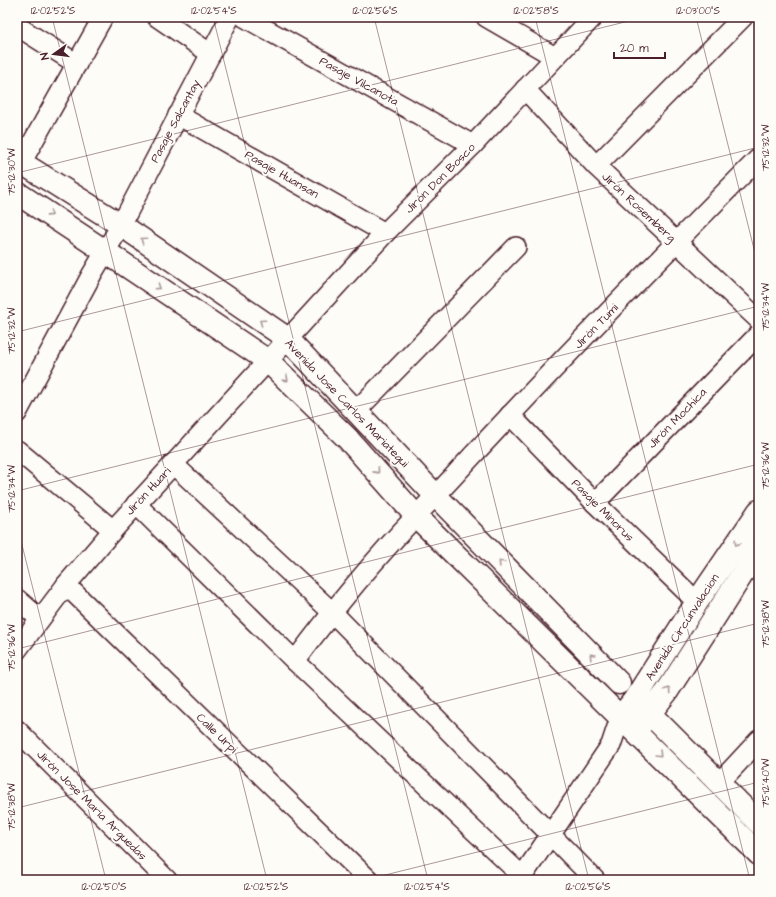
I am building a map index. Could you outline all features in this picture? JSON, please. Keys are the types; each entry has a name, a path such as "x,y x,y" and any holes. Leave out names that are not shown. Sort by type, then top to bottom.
{"main road":[{"name":"Avenida Jose Carlos Mariategui","path":"18,164 122,225 288,339 436,496 619,683"},
{"name":"Avenida Jose Carlos Mariategui","path":"17,193 268,361 347,438 416,516 759,854"},
{"name":"Avenida Circunvalacion","path":"628,725 643,706 697,602 759,511"},
{"name":"Avenida Circunvalacion","path":"643,706 666,693 759,548"},
{"path":"643,706 759,824"}],"street":[{"path":"18,164 103,17"},
{"path":"157,17 210,54"},
{"name":"Pasaje Salcantay","path":"17,413 92,274 122,225 230,17"},
{"name":"Pasaje Vilcanota","path":"244,17 474,145"},
{"path":"486,17 556,57"},
{"name":"Jirón Don Bosco","path":"288,339 385,233 474,145 524,89 593,17"},
{"path":"596,166 743,17"},
{"path":"17,26 77,64"},
{"name":"Jirón Rosemberg","path":"524,89 596,166 759,320"},
{"name":"Pasaje Huansan","path":"178,115 385,233"},
{"name":"Jirón Tumi","path":"295,661 332,612 416,516 510,415 759,158"},
{"path":"356,411 516,247"},
{"name":"Jirón Mochica","path":"595,503 759,334"},
{"name":"Jirón Huari","path":"17,650 66,585 113,530 288,339"},
{"name":"Pasaje Minorus","path":"510,415 595,503 697,602"},
{"path":"17,450 113,530"},
{"path":"173,464 332,612 595,880"},
{"path":"136,504 295,661 522,879"},
{"name":"Calle Urpi","path":"66,585 369,880"},
{"path":"17,599 40,619"},
{"name":"Avenida Jose Carlos Mariategui","path":"619,683 643,706"},
{"name":"Avenida Circunvalacion","path":"522,879 611,744 628,725"},
{"name":"Jirón Jose Maria Arguedas","path":"17,730 167,880"},
{"path":"719,783 759,740"}]}
